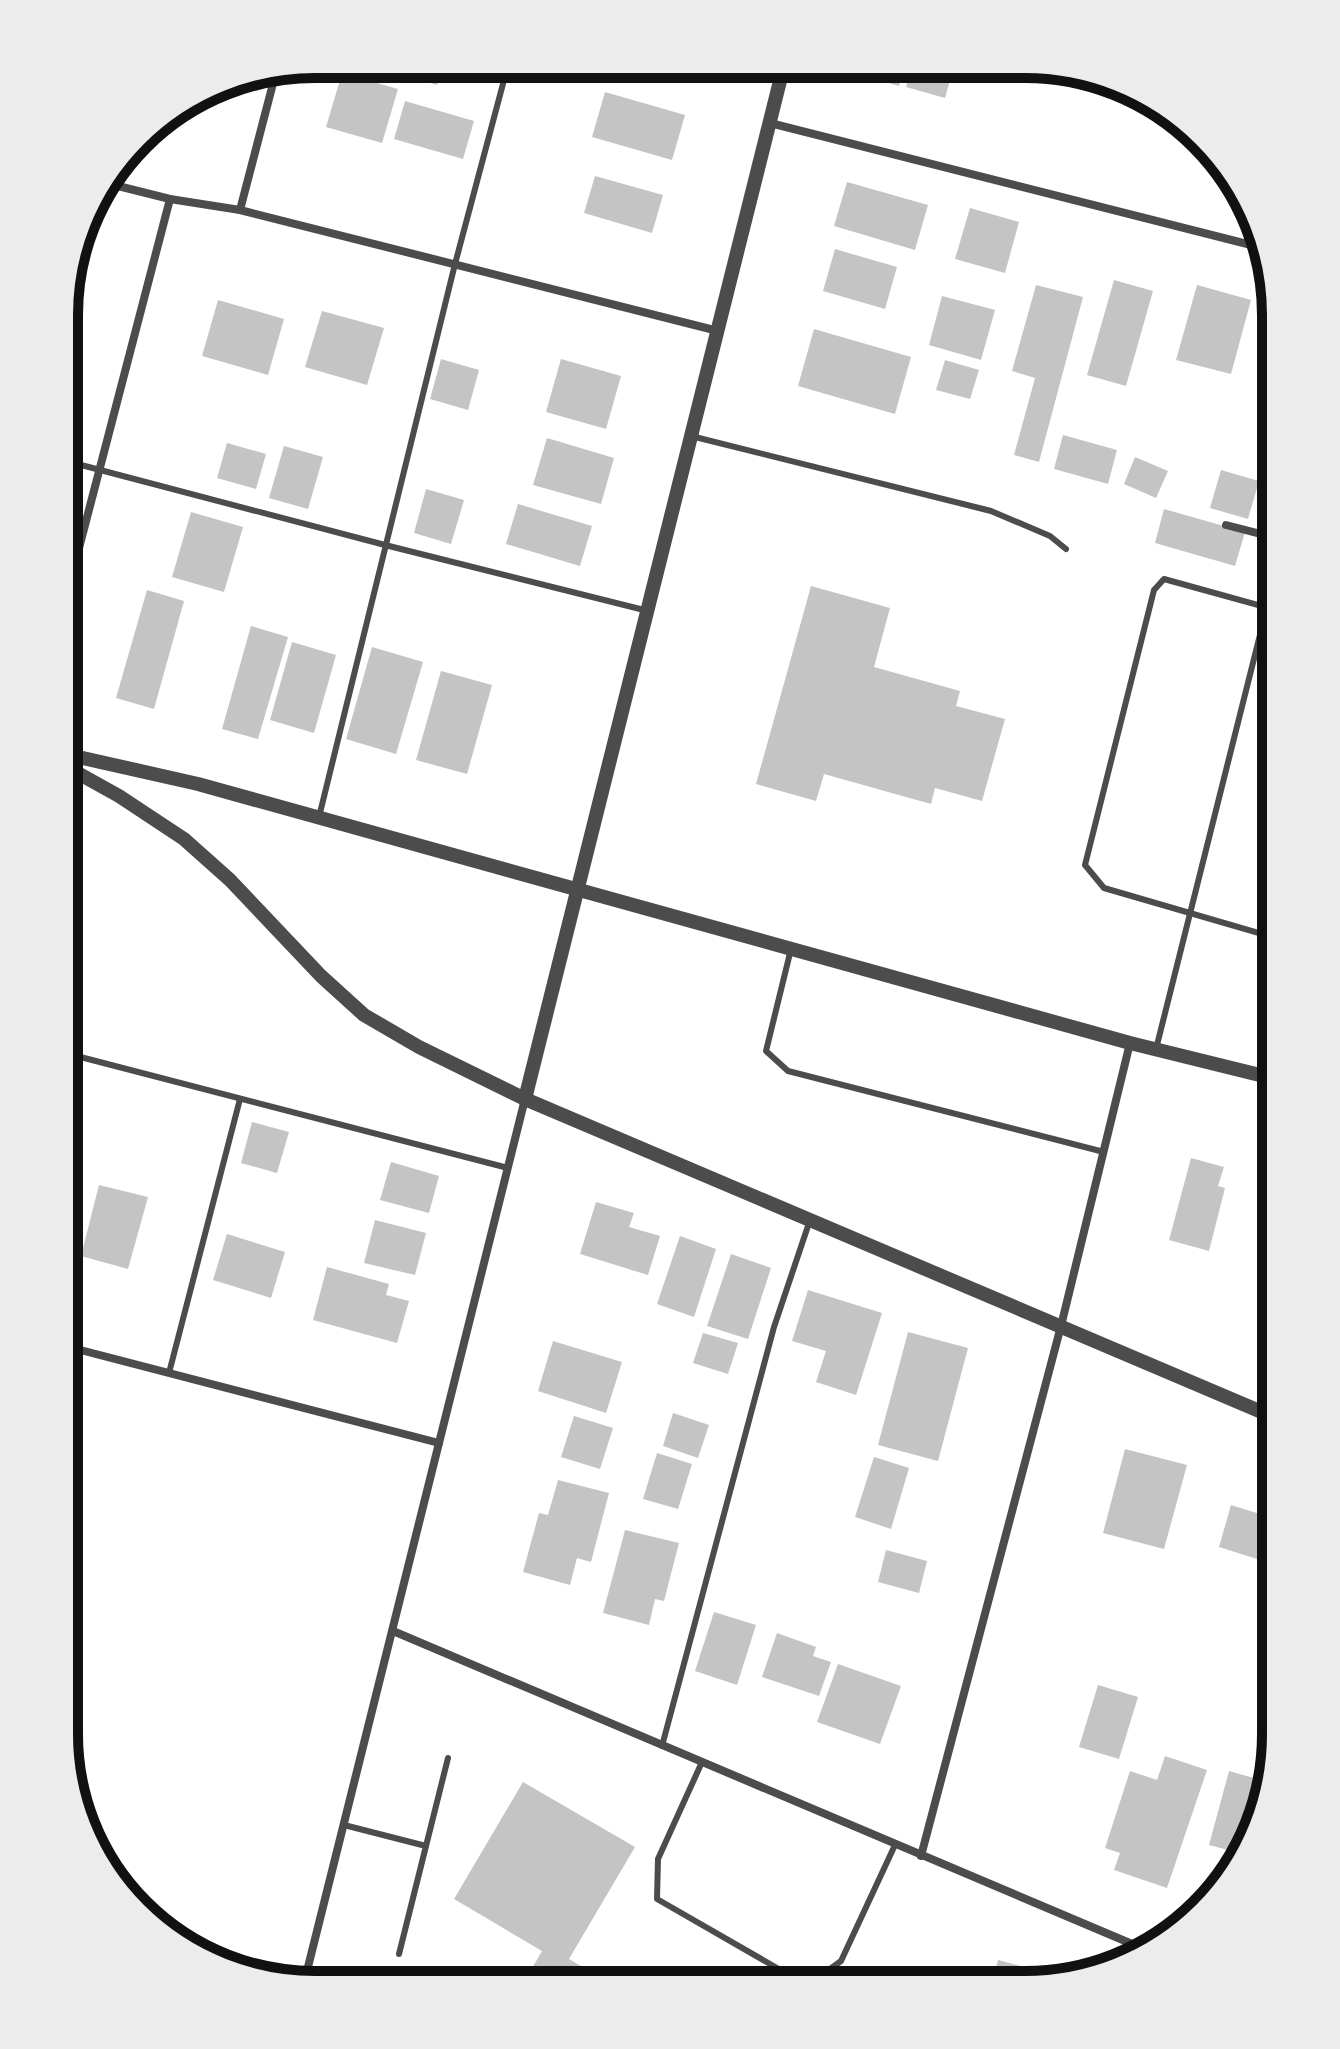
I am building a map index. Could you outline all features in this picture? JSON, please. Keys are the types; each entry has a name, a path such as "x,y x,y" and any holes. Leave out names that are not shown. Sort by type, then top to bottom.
{"street":[{"path":"307,1970 781,78"},
{"path":"240,210 273,82"},
{"path":"770,123 1251,245"},
{"path":"117,186 170,199 240,210 718,331"},
{"path":"78,551 170,199"},
{"path":"1226,525 1262,534"},
{"path":"78,757 198,784 1130,1043 1261,1075"},
{"path":"78,773 184,839 230,880 321,976 364,1015 419,1047 525,1099 1261,1412"},
{"path":"921,1856 1061,1326 1130,1043"},
{"path":"78,1349 439,1443"},
{"path":"393,1631 1133,1944"}],"lane":[{"path":"319,817 455,264 504,79"},
{"path":"691,436 991,511 1050,536 1066,549"},
{"path":"78,464 648,611"},
{"path":"1262,606 1164,579 1154,590 1085,865 1104,888 1262,934"},
{"path":"1156,1049 1262,627"},
{"path":"792,948 766,1051 788,1071 1104,1152"},
{"path":"78,1056 508,1168"},
{"path":"169,1373 240,1099"},
{"path":"662,1746 774,1327 810,1220"},
{"path":"399,1954 448,1758"},
{"path":"702,1762 658,1859 657,1899 782,1971"},
{"path":"344,1825 426,1846"},
{"path":"827,1971 841,1961 895,1845"}],"building":[{"path":"872,78 901,78 899,86"},
{"path":"909,78 951,78 945,98 906,87"},
{"path":"340,79 363,79 398,89 382,143 326,127"},
{"path":"417,79 439,79 437,85"},
{"path":"605,92 685,115 672,160 592,137"},
{"path":"405,101 474,121 463,159 394,139"},
{"path":"595,176 663,195 652,233 584,213"},
{"path":"847,182 928,205 915,250 834,226"},
{"path":"970,208 1019,222 1005,273 955,259"},
{"path":"835,249 897,267 885,309 823,291"},
{"path":"1114,280 1153,291 1126,386 1087,375"},
{"path":"1036,285 1083,297 1039,462 1014,455 1035,378 1012,371"},
{"path":"1197,285 1251,300 1231,374 1176,360"},
{"path":"942,296 995,310 981,360 929,345"},
{"path":"218,300 284,319 268,375 202,356"},
{"path":"322,311 384,328 367,385 305,367"},
{"path":"814,329 911,357 895,414 798,386"},
{"path":"441,359 479,370 468,410 430,399"},
{"path":"561,359 621,376 606,429 546,412"},
{"path":"945,360 979,370 970,399 936,390"},
{"path":"1063,435 1117,450 1108,484 1054,469"},
{"path":"547,438 614,458 601,504 533,485"},
{"path":"227,443 266,454 256,489 217,478"},
{"path":"284,446 323,457 308,509 269,498"},
{"path":"1135,457 1168,471 1156,498 1124,484"},
{"path":"1221,470 1259,481 1248,519 1210,508"},
{"path":"426,489 464,500 451,544 414,533"},
{"path":"518,504 592,526 580,566 506,544"},
{"path":"1164,509 1245,532 1235,566 1155,543"},
{"path":"191,512 243,527 224,592 172,577"},
{"path":"811,586 890,608 874,667 960,691 956,706 1005,719 982,801 935,788 931,804 824,774 816,801 756,784"},
{"path":"147,590 184,601 154,709 116,698"},
{"path":"251,626 288,637 258,739 222,729"},
{"path":"292,642 336,655 314,733 270,720"},
{"path":"372,647 423,662 396,754 346,739"},
{"path":"441,671 492,685 467,774 416,760"},
{"path":"252,1122 289,1132 277,1173 241,1163"},
{"path":"1191,1158 1224,1167 1218,1186 1225,1188 1209,1251 1169,1240"},
{"path":"391,1162 439,1176 429,1213 380,1200"},
{"path":"99,1185 148,1197 128,1269 81,1256"},
{"path":"596,1202 634,1213 629,1227 660,1236 648,1275 580,1254"},
{"path":"375,1220 426,1233 415,1275 364,1263"},
{"path":"227,1234 285,1252 271,1298 213,1280"},
{"path":"680,1236 716,1249 694,1317 657,1304"},
{"path":"731,1254 771,1268 748,1339 707,1326"},
{"path":"327,1267 389,1284 386,1295 409,1301 397,1343 313,1320"},
{"path":"808,1290 882,1313 856,1395 816,1382 826,1351 792,1341"},
{"path":"908,1332 968,1348 938,1461 878,1445"},
{"path":"703,1333 738,1343 728,1374 693,1363"},
{"path":"553,1341 622,1362 606,1413 538,1391"},
{"path":"673,1413 709,1425 698,1458 663,1446"},
{"path":"574,1416 613,1428 600,1469 561,1457"},
{"path":"1125,1449 1187,1465 1164,1549 1103,1533"},
{"path":"657,1453 692,1464 678,1509 643,1499"},
{"path":"874,1457 909,1468 891,1529 855,1517"},
{"path":"558,1480 609,1493 591,1562 577,1558 570,1585 523,1572 539,1513 548,1515"},
{"path":"1231,1505 1261,1514 1261,1560 1219,1547"},
{"path":"625,1530 679,1543 664,1601 655,1599 649,1625 603,1613"},
{"path":"886,1550 927,1561 919,1593 878,1582"},
{"path":"714,1612 756,1625 737,1685 695,1671"},
{"path":"777,1633 816,1647 813,1656 831,1662 819,1696 762,1677"},
{"path":"838,1664 901,1686 880,1744 817,1722"},
{"path":"1098,1685 1138,1697 1119,1759 1079,1747"},
{"path":"1165,1756 1207,1770 1167,1888 1114,1870 1120,1853 1105,1848 1130,1771 1157,1780"},
{"path":"1229,1771 1257,1779 1244,1825 1231,1851 1209,1845"},
{"path":"523,1782 635,1847 569,1959 589,1971 530,1971 542,1951 454,1899"},
{"path":"998,1960 1037,1970 1025,1971 995,1971"}]}
